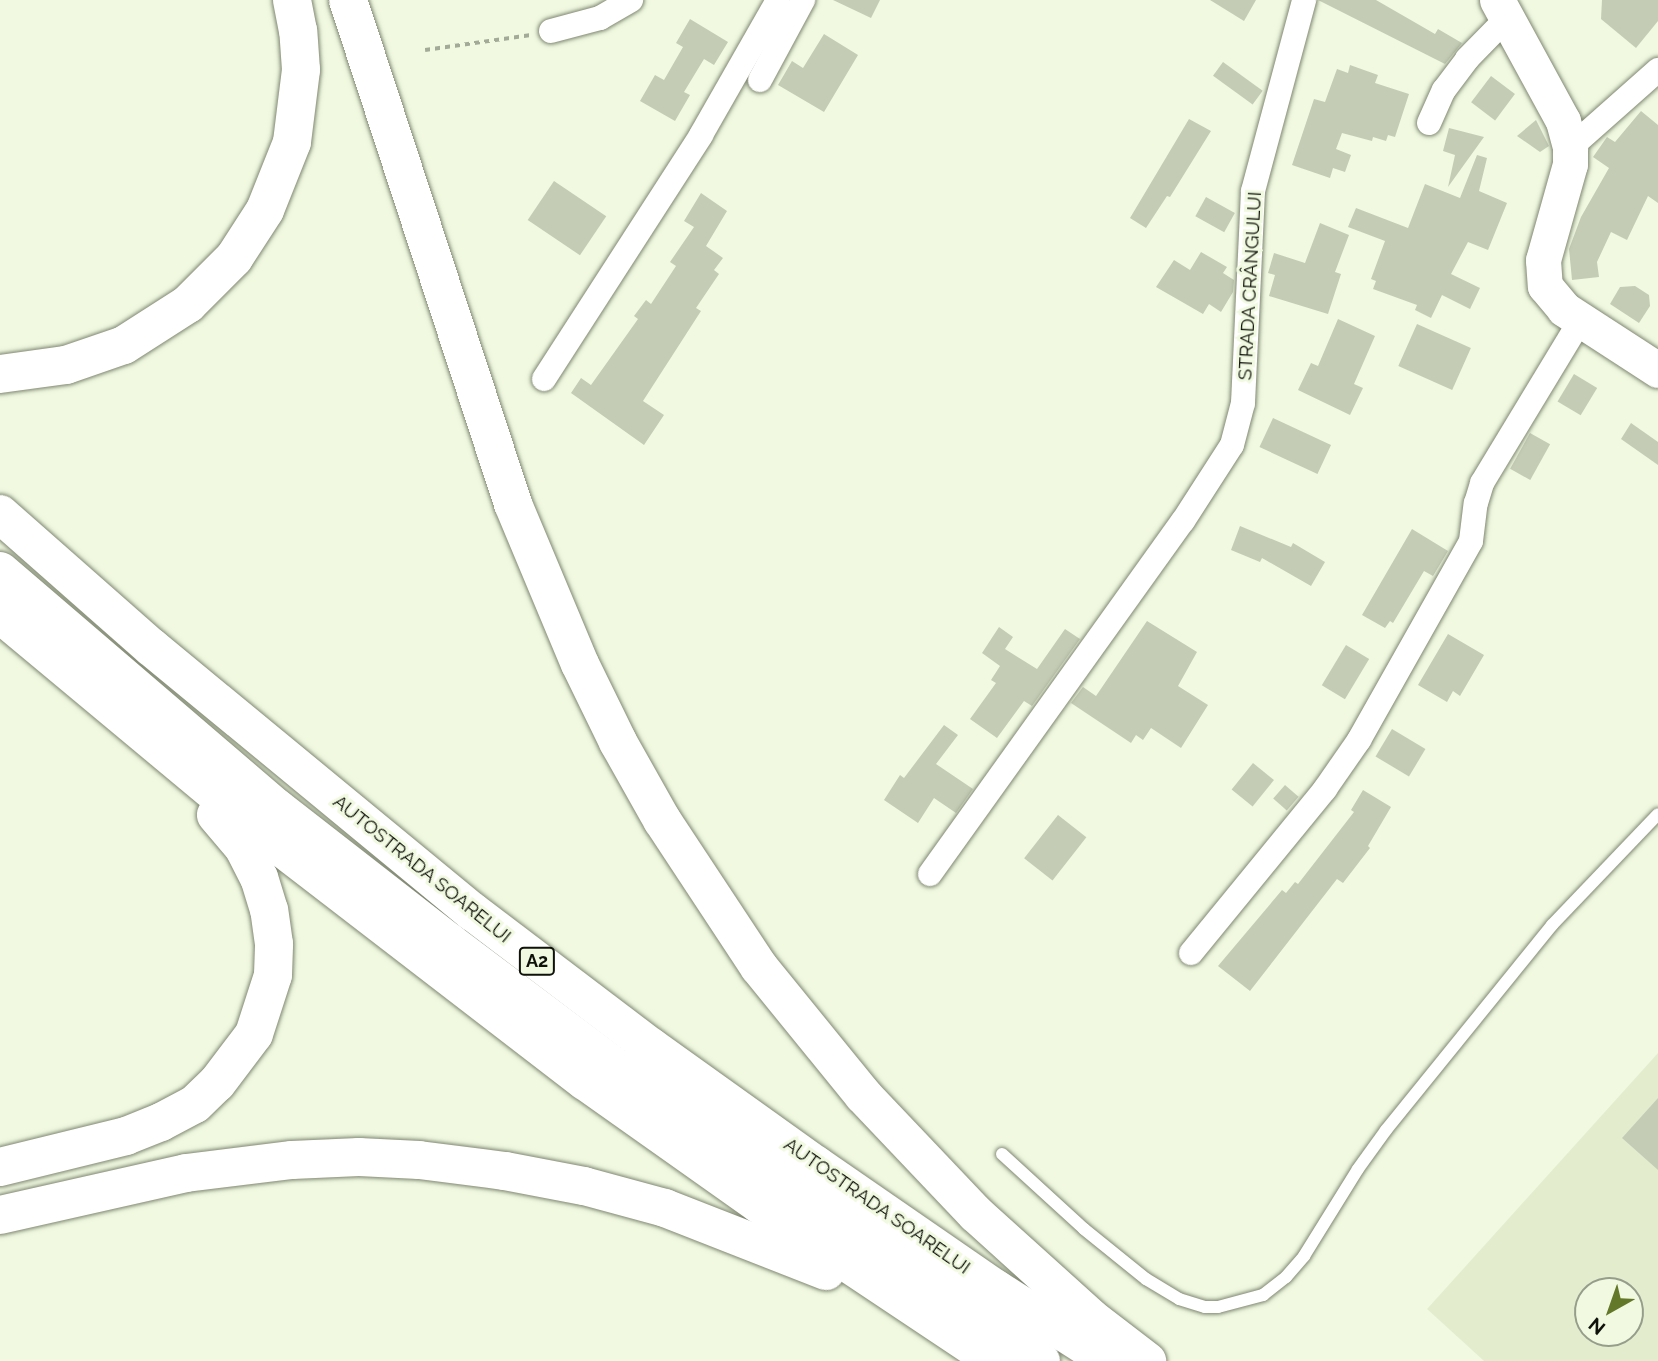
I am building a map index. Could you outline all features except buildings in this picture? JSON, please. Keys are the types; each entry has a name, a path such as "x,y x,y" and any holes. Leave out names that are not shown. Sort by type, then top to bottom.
{"highway":[{"path":"0,374 66,365 124,345 182,309 234,258 265,210 292,142 301,70 292,0"},
{"path":"348,0 513,504 580,664 618,742 662,820 759,967 809,1032 871,1104 976,1214 1082,1310 1147,1361"},
{"name":"AUTOSTRADA SOARELUI","path":"0,514 151,647 473,912 651,1047 816,1165 996,1289 1109,1361"},
{"name":"AUTOSTRADA SOARELUI","path":"0,571 278,809 449,942 618,1069 775,1181 1041,1361"},
{"path":"0,614 100,700 292,856 585,1081 907,1306 993,1361"},
{"path":"0,1167 127,1136 195,1104 218,1083 239,1056 254,1034 268,999 273,975 274,944 269,910 259,878 243,847 218,817 143,748 100,700"},
{"path":"0,1215 200,1171 292,1160 359,1157 419,1160 558,1181 665,1208 772,1247 907,1306"}],"street":[{"path":"551,31 600,18 631,0"},
{"path":"544,379 683,166 778,0"},
{"path":"760,79 803,0"},
{"name":"STRADA CRÂNGULUI","path":"930,874 1183,521 1222,463 1239,425 1253,191 1304,0"},
{"path":"1429,123 1444,90 1502,8 1563,121 1570,148 1570,164 1542,274 1552,297 1580,321 1658,370"},
{"path":"1570,148 1658,70"},
{"path":"1191,953 1325,789 1359,740 1471,541 1476,503 1482,483 1580,321"}],"lane":[{"path":"1002,1154 1094,1237 1146,1279 1180,1299 1205,1307 1218,1307 1263,1295 1286,1277 1304,1256 1358,1169 1386,1130 1552,925 1658,814"}],"path":[{"path":"425,50 551,31"}],"shaded area":[{"path":"1658,1053 1658,1361 1484,1361 1427,1309"}]}
